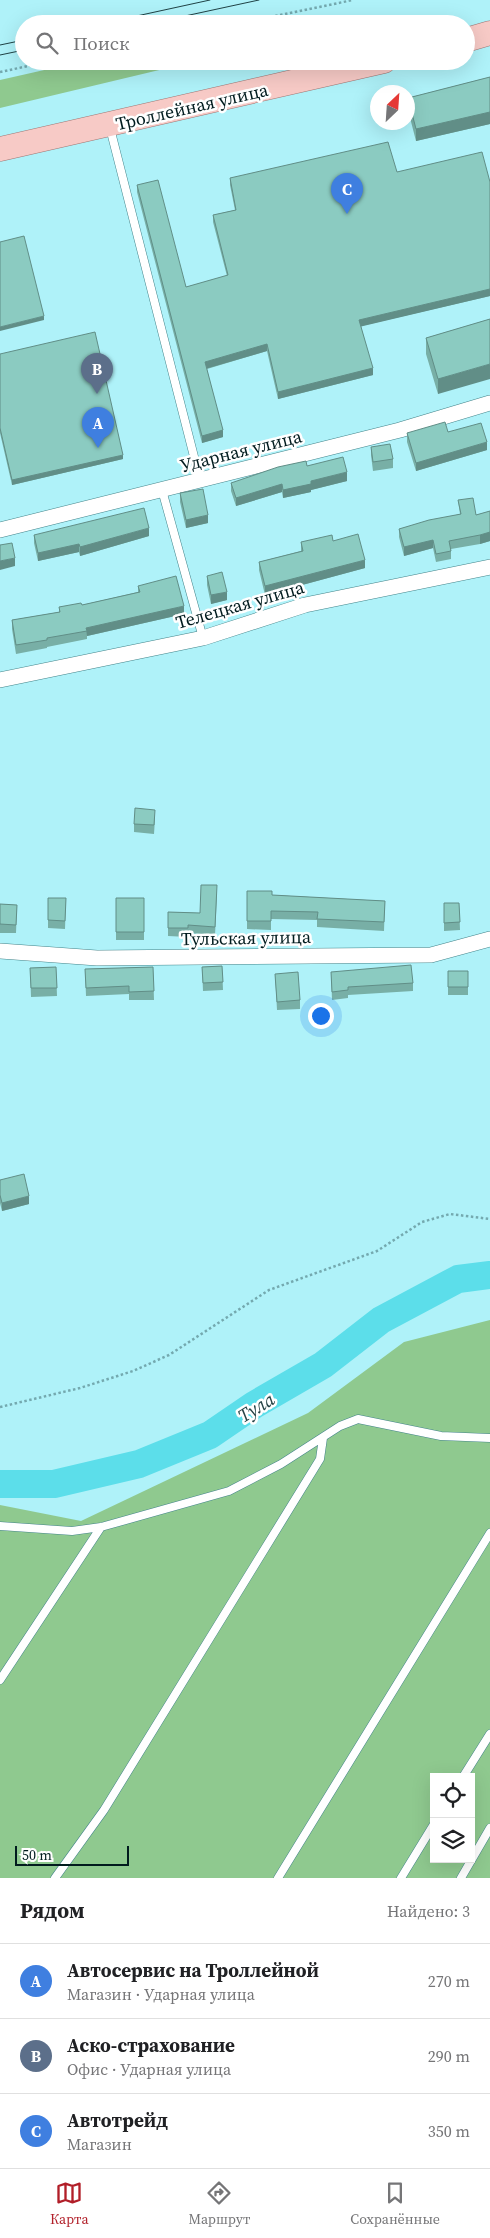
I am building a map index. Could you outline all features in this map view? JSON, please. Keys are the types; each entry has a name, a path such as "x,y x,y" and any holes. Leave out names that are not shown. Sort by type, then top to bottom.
{"main road":[{"path":"475,37 490,33"},
{"name":"Троллейная улица","path":"0,149 109,126 346,70"}],"street":[{"name":"Ударная улица","path":"0,530 400,430 490,404"},
{"name":"Телецкая улица","path":"0,680 203,638 305,605 490,567"},
{"name":"Тульская улица","path":"0,951 97,958 431,955 490,940"}],"lane":[{"path":"109,126 200,480"},
{"path":"162,490 203,638"},
{"path":"0,1526 72,1531 101,1527 229,1491 281,1464 340,1426 358,1419 441,1436 490,1438"},
{"path":"55,1878 104,1810 320,1459 323,1438"},
{"path":"0,1680 101,1527"},
{"path":"278,1878 490,1533"},
{"path":"466,1773 490,1734"},
{"path":"461,1878 490,1828"},
{"path":"401,1878 430,1831"}],"path":[{"path":"280,15 353,0"},
{"path":"0,72 15,69"},
{"path":"0,1407 80,1388 133,1371 169,1356 269,1290 377,1251 422,1222 450,1214 490,1219"}],"green space":[{"path":"44,70 159,70 0,108 0,80"},
{"path":"490,1320 490,1878 0,1878 0,1505 81,1521 308,1413 404,1342"}],"building":[{"path":"490,77 490,112 416,129 415,96"},
{"path":"388,142 397,172 482,152 490,182 490,289 359,320 373,368 278,392 267,344 205,362 223,430 202,436 137,185 158,180 186,287 228,275 213,215 236,210 230,178"},
{"path":"24,236 44,316 0,327 0,242"},
{"path":"490,319 490,364 438,379 426,338"},
{"path":"95,332 123,455 12,480 0,428 0,354"},
{"path":"445,422 448,432 481,423 487,442 416,463 407,433"},
{"path":"390,444 393,459 373,462 371,447"},
{"path":"343,457 347,472 311,481 311,484 283,490 282,484 236,498 231,483 278,467 306,461 307,466"},
{"path":"203,489 208,515 186,520 180,493"},
{"path":"473,498 476,515 490,511 490,532 449,541 451,551 436,554 433,540 404,547 399,529 429,520 461,514 458,500"},
{"path":"144,508 149,528 80,547 79,544 38,553 34,535"},
{"path":"358,534 365,560 265,586 259,562 303,551 301,542 332,535 333,541"},
{"path":"12,543 15,558 0,561 0,545"},
{"path":"222,572 227,592 211,595 207,576"},
{"path":"176,576 184,606 86,628 87,631 16,645 12,620 60,612 59,607 81,603 82,605 140,592 138,586"},
{"path":"135,808 155,810 154,825 134,824"},
{"path":"201,885 217,885 215,927 188,925 188,928 168,928 168,912 200,913"},
{"path":"247,891 272,891 272,895 385,901 384,922 317,919 318,912 271,911 271,921 247,921"},
{"path":"48,898 66,898 65,921 48,920"},
{"path":"116,898 144,898 144,932 116,932"},
{"path":"444,903 459,903 460,922 444,923"},
{"path":"0,904 17,905 16,925 0,924"},
{"path":"411,965 413,983 348,987 348,990 332,992 331,972"},
{"path":"222,966 223,982 203,983 202,967"},
{"path":"56,967 57,988 31,988 30,968"},
{"path":"153,967 154,991 129,992 129,986 86,988 85,969"},
{"path":"448,971 468,971 468,987 448,987"},
{"path":"298,972 300,1000 277,1002 275,974"},
{"path":"24,1174 29,1196 2,1203 0,1180"}],"waterway":[{"name":"Тула","path":"0,1484 54,1484 139,1464 210,1435 254,1405 323,1365 381,1320 458,1279 490,1275"}],"tram line":[{"path":"141,15 210,0"},
{"path":"190,15 259,0"},
{"path":"0,45 15,42"},
{"path":"0,55 15,52"}],"place":[{"name":"Автотрейд","path":"347,214"},
{"name":"Аско-страхование","path":"97,394"},
{"name":"Автосервис на Троллейной","path":"98,448"}]}
